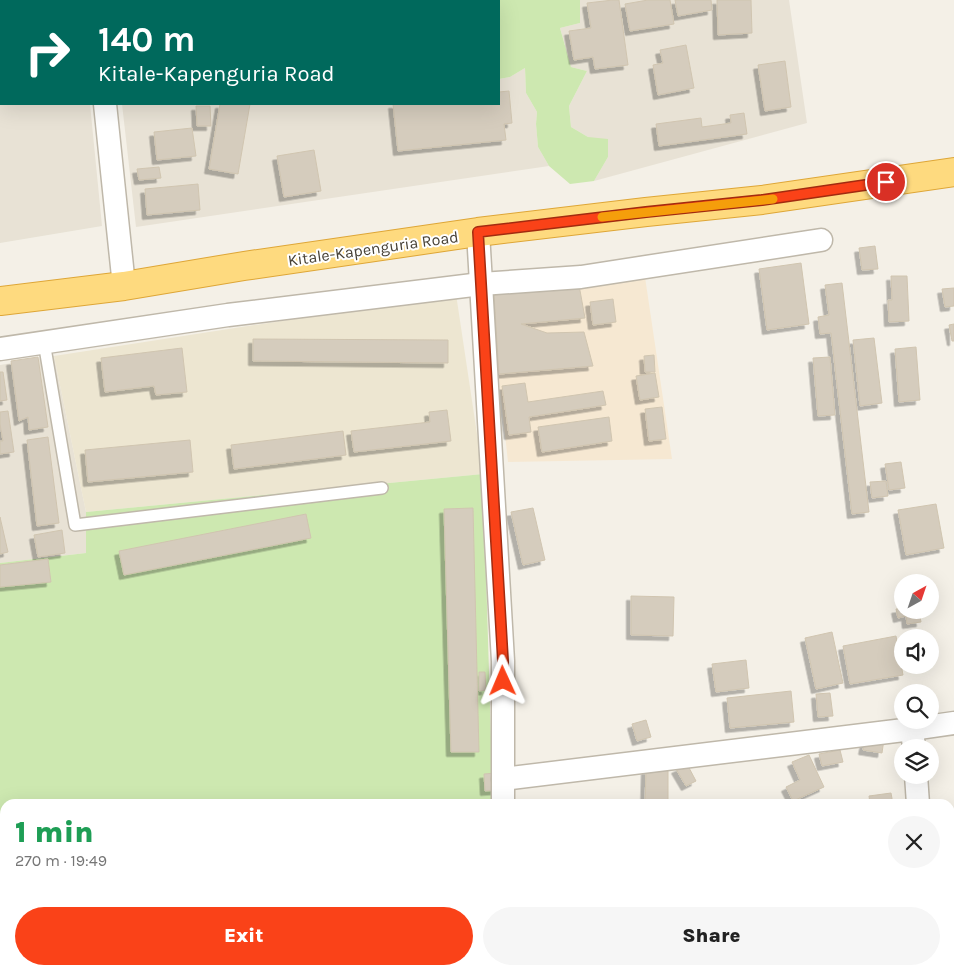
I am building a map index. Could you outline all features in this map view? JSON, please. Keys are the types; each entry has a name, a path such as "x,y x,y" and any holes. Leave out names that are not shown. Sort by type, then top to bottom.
{"highway":[{"name":"Kitale-Kapenguria Road","path":"0,301 124,286 244,266 478,232 762,200 954,172"}],"street":[{"path":"105,105 124,286"},
{"path":"478,232 503,661 503,799"},
{"path":"0,349 228,315 481,284 582,277 821,240"},
{"path":"503,779 913,738 954,724"},
{"path":"917,784 918,799"}],"lane":[{"path":"44,342 75,525 382,488"}],"shaded area":[{"path":"580,0 789,0 807,123 594,181 608,157 588,137 571,127 569,106 587,71 571,67 560,28 580,23"},
{"path":"525,68 526,93 537,112 538,147 549,166 136,227 122,105 500,105 500,79 510,77"},
{"path":"0,105 90,105 102,226 0,243"},
{"path":"645,277 672,459 508,462 489,289"},
{"path":"456,294 483,474 86,512 54,356"},
{"path":"54,356 86,512 86,553 0,563 0,365"}],"green space":[{"path":"500,0 580,0 580,23 560,28 571,67 587,71 569,106 571,127 588,137 608,139 608,157 594,181 570,184 549,166 538,147 537,112 526,93 525,68 510,77 500,79"},
{"path":"483,474 493,799 0,799 0,563 86,553 86,512"}],"building":[{"path":"619,0 628,65 595,69 593,57 574,60 569,31 591,28 587,3"},
{"path":"648,0 670,0 674,24 630,31 625,4"},
{"path":"675,0 711,0 712,10 678,16"},
{"path":"717,0 751,0 752,33 718,35"},
{"path":"686,45 694,88 658,95 653,65 663,63 660,50"},
{"path":"785,61 791,107 765,111 758,65"},
{"path":"509,91 512,123 504,124 506,140 398,151 393,105 500,105 500,92"},
{"path":"220,105 250,105 238,174 209,169"},
{"path":"196,106 210,106 211,126 197,126"},
{"path":"744,113 747,134 659,146 656,124 701,118 702,127 731,123 730,115"},
{"path":"192,128 196,156 157,160 154,132"},
{"path":"314,150 321,191 284,197 277,156"},
{"path":"159,167 161,178 139,180 137,169"},
{"path":"198,184 200,210 147,215 145,189"},
{"path":"875,246 878,269 862,270 859,248"},
{"path":"801,263 809,324 767,330 759,269"},
{"path":"891,276 907,276 909,321 889,322 888,300 892,300"},
{"path":"842,283 869,512 852,514 831,333 820,334 818,317 829,315 825,285"},
{"path":"579,285 585,318 521,324 547,333 584,332 593,366 499,374 494,295"},
{"path":"954,288 954,306 945,307 942,289"},
{"path":"613,299 616,322 593,325 590,302"},
{"path":"954,324 954,341 952,341 949,325"},
{"path":"874,338 882,403 860,406 853,340"},
{"path":"253,339 448,340 448,363 253,361"},
{"path":"916,347 920,400 899,402 895,349"},
{"path":"182,348 187,392 156,395 154,386 105,392 101,358"},
{"path":"654,355 655,372 645,372 644,356"},
{"path":"38,357 48,427 29,430 28,417 19,421 11,361"},
{"path":"830,357 835,415 818,416 813,358"},
{"path":"0,372 3,372 7,400 0,401"},
{"path":"655,373 659,397 640,400 636,376"},
{"path":"525,383 528,402 603,391 606,405 529,417 531,432 509,435 502,386"},
{"path":"662,407 666,439 649,441 645,409"},
{"path":"447,410 451,441 354,452 351,431 430,422 429,412"},
{"path":"8,411 14,452 0,454 0,441 3,441 0,412"},
{"path":"609,417 612,441 542,452 538,427"},
{"path":"343,431 346,455 234,469 231,445"},
{"path":"48,437 59,523 37,526 27,440"},
{"path":"190,440 193,472 88,482 85,450"},
{"path":"901,462 905,488 889,490 885,464"},
{"path":"886,481 888,496 872,498 870,482"},
{"path":"936,504 944,548 906,555 898,510"},
{"path":"473,508 479,752 451,752 444,509"},
{"path":"533,508 545,560 523,565 511,512"},
{"path":"306,514 311,538 124,575 119,551"},
{"path":"0,517 8,552 0,554"},
{"path":"62,530 65,553 38,557 34,535"},
{"path":"48,559 51,582 0,587 0,565"},
{"path":"631,596 674,597 673,636 631,635"},
{"path":"906,619 920,619 921,622 907,624"},
{"path":"832,632 843,683 816,689 805,638"},
{"path":"894,636 894,674 903,675 850,684 843,646"},
{"path":"746,660 749,688 716,692 712,664"},
{"path":"479,672 485,672 486,690 479,691"},
{"path":"791,691 794,722 730,728 727,698"},
{"path":"830,693 833,716 818,717 816,694"},
{"path":"646,720 651,737 637,741 632,724"},
{"path":"866,736 884,739 882,753 863,750"},
{"path":"840,750 843,762 822,766 819,754"},
{"path":"809,755 824,787 797,799 792,799 786,787 800,780 792,762"},
{"path":"687,764 696,781 686,786 676,769"},
{"path":"646,770 668,770 668,799 645,799"},
{"path":"496,773 497,790 485,791 484,774"},
{"path":"891,793 892,799 869,799 869,796"}],"slow traffic":[{"path":"602,217 773,199"}],"route":[{"path":"503,681 478,232 762,200 886,182"}]}
